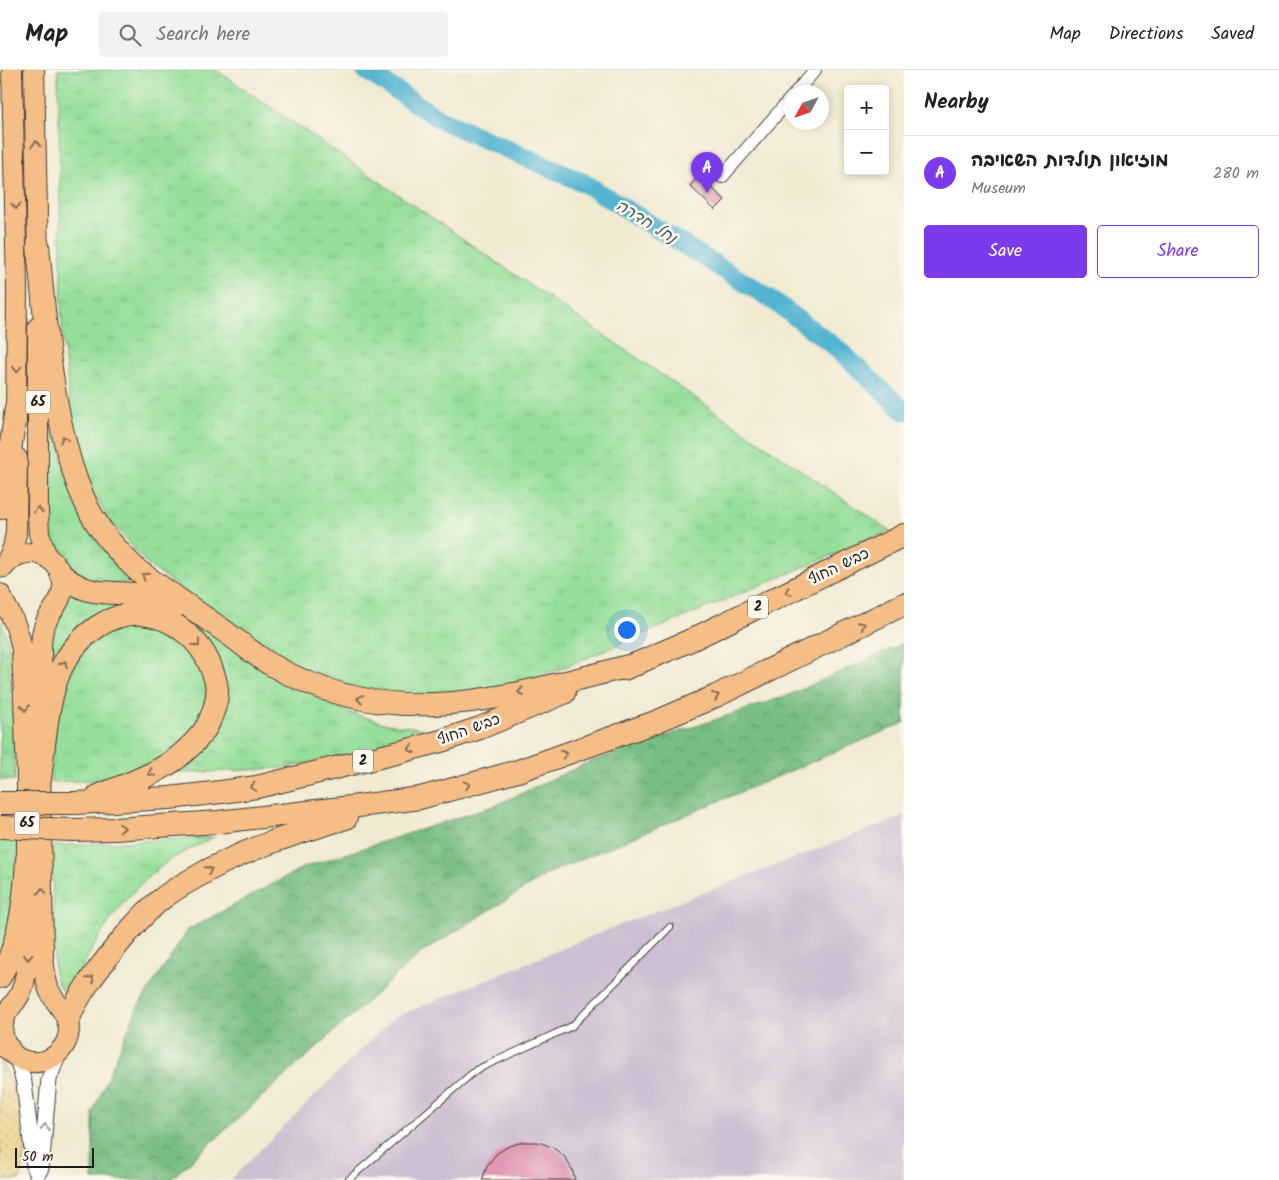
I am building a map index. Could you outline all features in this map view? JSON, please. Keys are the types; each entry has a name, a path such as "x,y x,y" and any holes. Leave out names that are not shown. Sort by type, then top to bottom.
{"highway":[{"name":"65","path":"2,571 14,548 16,533 18,290 12,70"},
{"name":"65","path":"34,70 38,245 39,534 47,557 55,564 61,574 63,584 59,602 52,609 46,621 42,638 40,779 43,938 45,977 50,991 68,1021"},
{"path":"38,245 53,388 60,424 70,462 84,501 91,514 104,535 137,570 269,663 327,690 356,698 388,703 426,705 461,703 500,697 637,664"},
{"path":"0,508 6,480 16,408"},
{"name":"כביש החוף","path":"0,803 79,803 170,798 230,791 404,752 480,728 637,664 691,640 904,535"},
{"path":"2,571 11,560 19,555 28,553 47,557"},
{"path":"61,574 86,590 134,594 168,603 186,610 228,634"},
{"name":"65","path":"0,594 15,622 22,649 27,773 28,957 26,977 22,990 5,1016 2,1027 8,1050"},
{"path":"8,1050 28,1062 39,1063 50,1060 59,1053 66,1044 69,1033 68,1021 79,996 121,941 140,919 160,901 182,885 220,864 259,846 304,830 518,771 658,720 716,696 904,604"},
{"path":"40,779 55,686 64,662 80,640 102,624 129,615 142,614 176,625 195,640 210,664 216,679 217,696 209,723 186,750 163,768 79,803"},
{"path":"0,827 73,830 218,822 420,798"},
{"path":"0,977 7,963 21,916 26,886 27,859"}],"street":[{"path":"802,85 815,70"},
{"path":"722,177 784,106"},
{"path":"8,1050 24,1083 37,1177"},
{"path":"37,1177 41,1168 49,1079 59,1053"}],"lane":[{"path":"348,1180 476,1070 572,1026 670,928"}],"shaded area":[{"path":"904,816 904,1180 230,1180 393,1018 612,928"}],"green space":[{"path":"58,70 216,70 890,531 555,671 495,688 428,698 363,690 284,662 148,565 107,517 80,471 74,446 62,329"},
{"path":"47,411 90,532 110,559 136,583 91,580 79,575 71,568 51,538"},
{"path":"67,589 181,615 210,631 313,696 348,712 387,724 435,730 404,744 282,768 166,774 196,750 216,661 128,608 48,684 49,640"},
{"path":"0,619 9,643 15,780 0,780"},
{"path":"153,624 190,645 208,681 202,720 159,761 108,780 50,782 57,713 77,655 118,625"},
{"path":"904,643 904,723 549,873 421,953 170,1180 93,1180 93,1112 137,1008 188,930 302,868 494,806 589,762 789,695"},
{"path":"19,835 12,914 0,956 0,836"},
{"path":"214,837 167,862 150,875 121,905 97,940 68,996 58,985 54,973 52,846"}],"sand":[{"path":"0,1061 13,1085 28,1136 20,1180 0,1180"}],"building":[{"path":"699,176 725,200 715,210 690,186"},
{"path":"523,1142 538,1142 552,1147 564,1156 572,1169 575,1180 482,1180 487,1166 496,1154 509,1146"}],"waterway":[{"name":"נחל חדרה","path":"365,70 441,120 584,183 771,299 838,349 904,411"}],"place":[{"name":"מוזיאון תולדות השאיבה","path":"707,193"}]}
